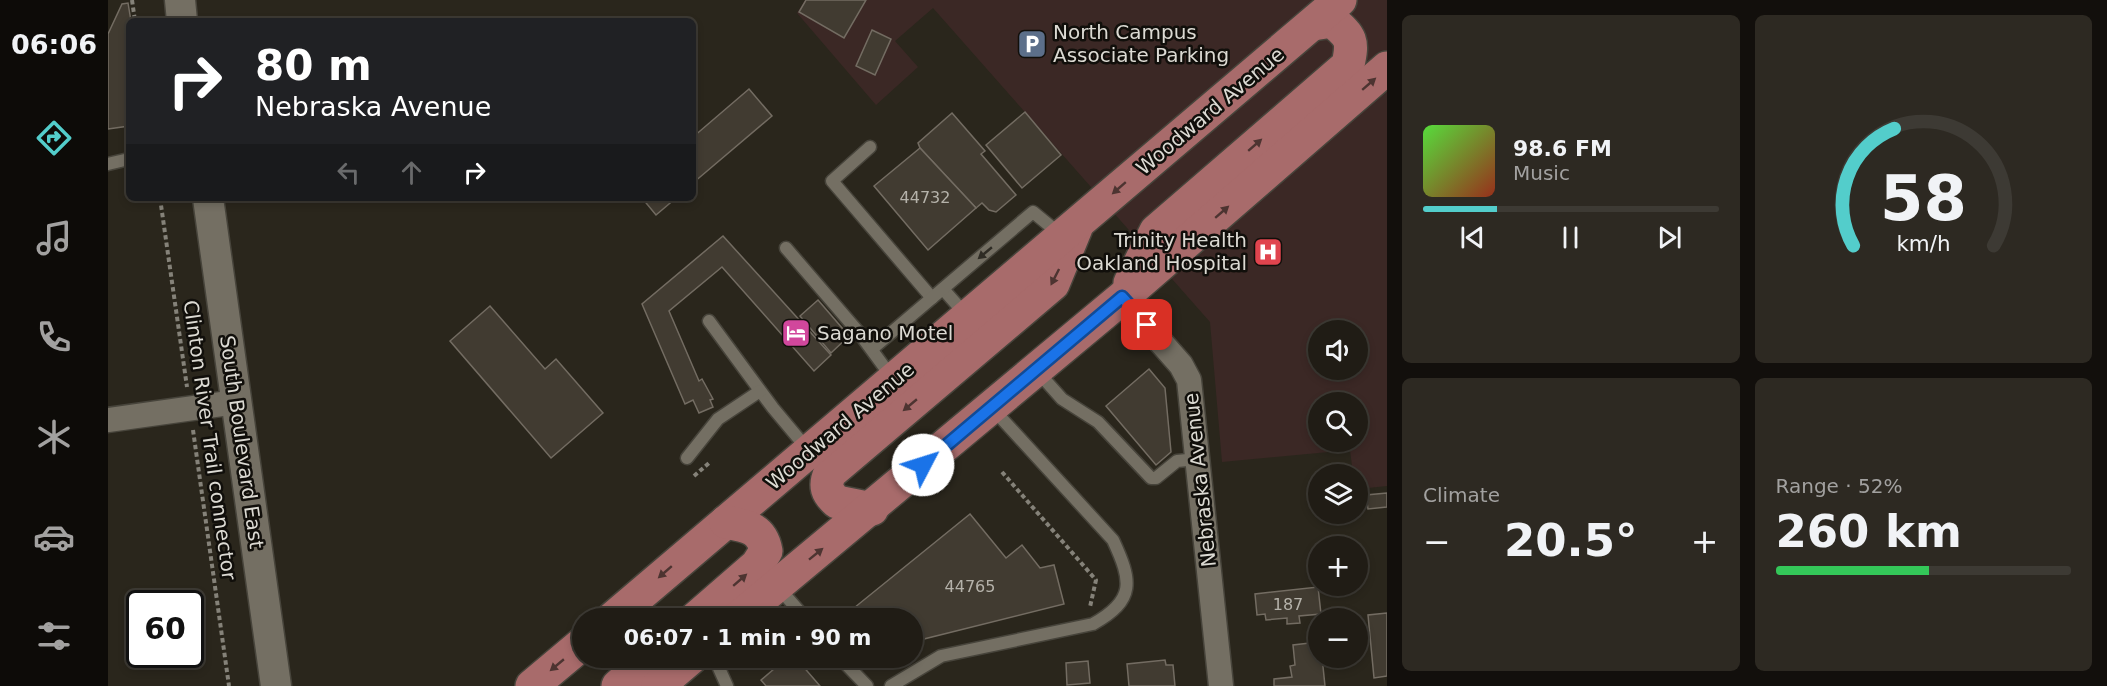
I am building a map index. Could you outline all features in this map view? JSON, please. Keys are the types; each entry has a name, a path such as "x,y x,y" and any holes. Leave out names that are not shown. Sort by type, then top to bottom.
{"main road":[{"name":"Woodward Avenue","path":"625,608 1340,0"},
{"path":"1122,297 1156,231 1348,65 1352,45 1347,33 1332,21 1313,24"},
{"path":"750,608 872,509 1387,68"},
{"path":"872,509 837,502 827,490 826,482 830,473 1053,284 1070,230"},
{"path":"708,608 757,565 766,551 764,539 755,528 726,522"},
{"path":"532,686 572,653"},
{"path":"618,686 638,668"},
{"path":"658,686 679,668"}],"street":[{"path":"180,0 183,18"},
{"name":"South Boulevard East","path":"208,201 276,686"},
{"name":"Nebraska Avenue","path":"1122,297 1186,372 1191,390 1221,686"},
{"path":"108,420 236,402"}],"lane":[{"path":"870,147 832,181 932,298"},
{"path":"108,164 126,160"},
{"path":"872,349 1033,212 1070,230"},
{"path":"786,248 872,349 894,380"},
{"path":"943,289 968,317"},
{"path":"709,321 760,391 809,451"},
{"path":"1036,370 1062,399 1098,422 1151,478 1156,478 1177,461 1198,459"},
{"path":"687,458 718,419 745,404 760,391"},
{"path":"891,686 941,656 1093,624 1114,613 1127,594 1125,566 1113,540 991,408"},
{"path":"777,585 797,608"},
{"path":"719,668 727,686"},
{"path":"850,668 867,686"}],"path":[{"path":"132,0 135,18"},
{"name":"Clinton River Trail connector","path":"160,201 229,686"},
{"path":"1002,472 1096,580 1089,612"}],"shaded area":[{"name":"Trinity Health Oakland Hospital","path":"805,0 1387,0 1387,486 1368,488 1368,464 1352,464 1350,452 1368,452 1368,392 1308,392 1308,452 1329,452 1222,462 1210,322 933,8 895,41 918,67 876,105 797,13"}],"building":[{"path":"806,0 866,0 844,38 799,12"},
{"path":"128,3 130,18 126,18 126,126 108,129 108,34 122,4"},
{"path":"872,30 891,39 875,75 856,66"},
{"path":"749,89 772,116 696,180 696,134"},
{"path":"1025,112 1061,155 1022,188 986,145"},
{"path":"952,113 985,151 981,154 1016,195 996,212 989,210 982,203 976,208 920,148 918,143"},
{"path":"920,148 976,208 928,250 874,186"},
{"path":"644,201 672,201 656,215"},
{"name":"Sagano Motel","path":"723,236 831,355 814,371 722,267 669,311 699,381 702,379 713,399 710,400 713,407 699,413 693,400 685,404 642,304"},
{"path":"818,300 849,336 831,353 800,316"},
{"path":"490,306 545,369 556,359 603,413 551,458 450,341"},
{"path":"1149,369 1165,388 1171,452 1156,465 1106,406"},
{"path":"1387,493 1387,507 1368,509 1368,495"},
{"path":"970,514 1006,558 1022,545 1040,568 1054,565 1064,604 923,640 923,608 854,608"},
{"path":"1308,588 1308,596 1319,596 1320,608 1308,608 1308,615 1299,616 1300,623 1287,624 1287,618 1266,620 1265,614 1257,615 1255,594"},
{"path":"1387,613 1387,676 1374,678 1368,615"},
{"path":"1308,643 1308,668 1323,668 1325,686 1274,686 1274,679 1292,677 1290,666 1295,665 1293,645"},
{"path":"1165,660 1166,665 1173,665 1175,686 1129,686 1127,664"},
{"path":"1088,661 1090,683 1067,685 1066,663"},
{"path":"775,668 804,668 820,686 766,686 761,680"}],"place":[{"name":"North Campus Associate Parking","path":"1032,44"},
{"name":"Trinity Health Oakland Hospital","path":"1268,252"},
{"name":"Sagano Motel","path":"796,333"}],"route":[{"path":"923,465 1122,297 1147,325"}]}
